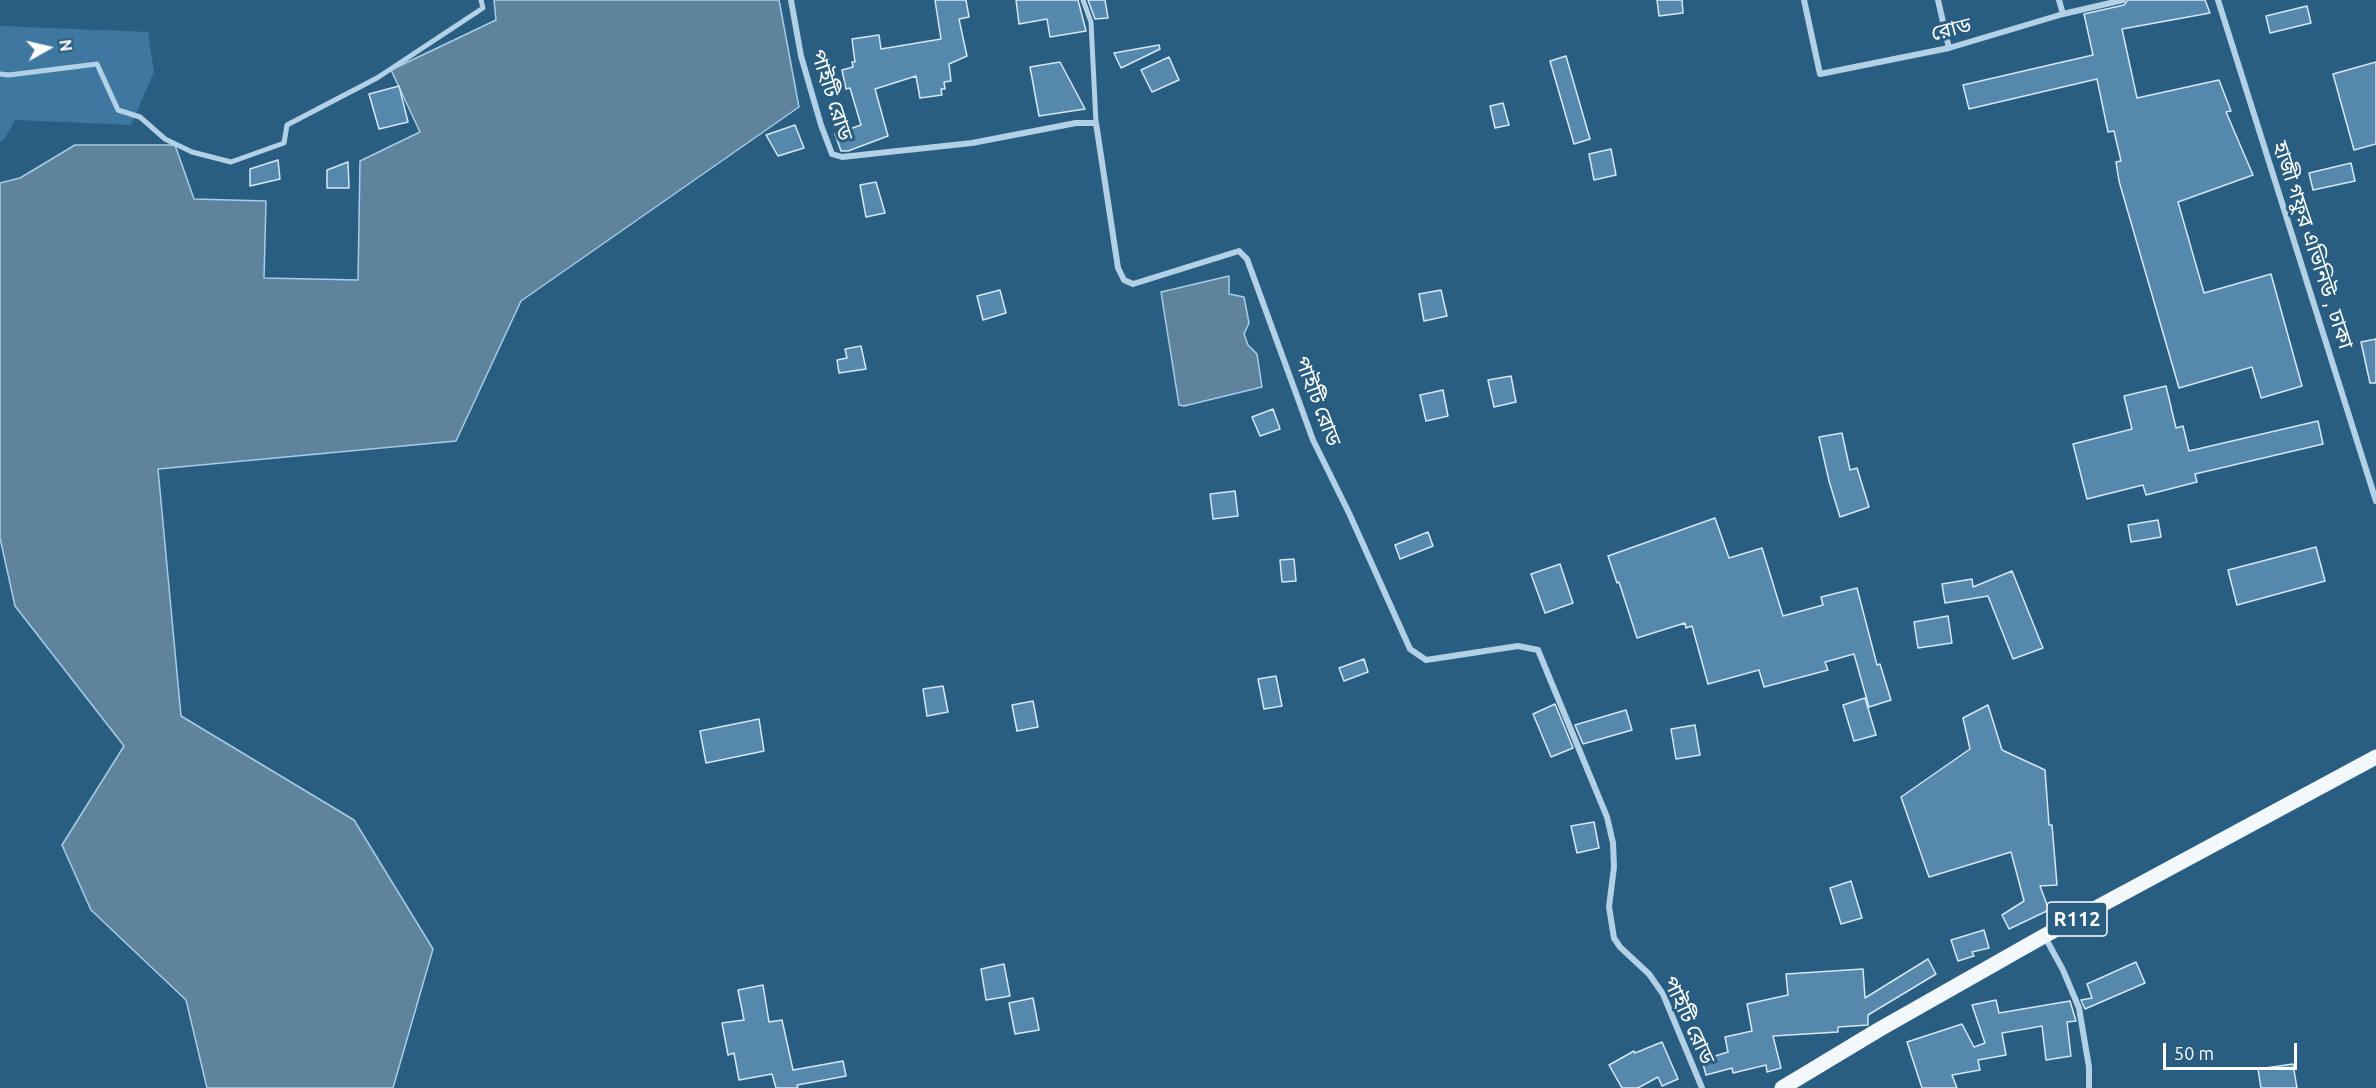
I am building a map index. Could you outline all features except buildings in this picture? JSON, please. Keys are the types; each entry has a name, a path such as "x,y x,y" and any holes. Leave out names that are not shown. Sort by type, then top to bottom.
{"main road":[{"name":"R112","path":"1782,1088 1880,1029 2044,936 2376,757"}],"street":[{"path":"0,74 9,75 98,64 118,110 140,117 165,139 192,152 231,162 284,143 287,125 377,78 483,8 481,0"},
{"name":"পাইটি রোড","path":"791,0 801,56 820,125 832,154 842,157 972,143 1076,123 1096,123 1118,268 1124,280 1133,284 1239,251 1247,259 1313,440 1349,513 1410,649 1426,660 1518,646 1538,650 1607,817 1613,843 1614,867 1609,907 1614,938 1620,947 1649,974 1663,994 1701,1088"},
{"path":"1083,0 1091,22 1096,123"},
{"name":"রোড","path":"1804,0 1821,74 1949,48 2063,14 2123,0"},
{"path":"1938,0 1949,48"},
{"path":"2059,0 2063,14"},
{"name":"হাজী গফুর এভিনিউ , ঢাকা","path":"2218,0 2376,501"},
{"path":"2044,936 2063,970 2079,1008 2089,1067 2089,1088"}],"shaded area":[{"path":"494,0 779,0 799,107 521,301 456,441 158,469 181,716 354,820 433,949 393,1088 207,1088 186,1000 91,910 62,845 124,746 15,606 0,538 0,183 20,178 75,145 175,145 194,199 266,201 264,278 358,280 360,161 420,132 391,70 496,20"},
{"path":"0,26 148,32 154,72 131,125 15,120 5,138 0,142"},
{"path":"1229,276 1229,294 1244,297 1249,323 1244,334 1248,345 1257,354 1262,387 1184,406 1179,405 1161,292"}]}
